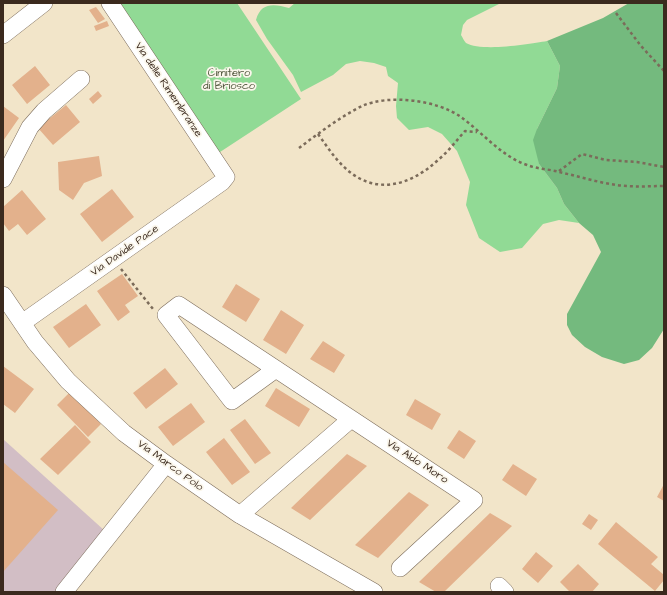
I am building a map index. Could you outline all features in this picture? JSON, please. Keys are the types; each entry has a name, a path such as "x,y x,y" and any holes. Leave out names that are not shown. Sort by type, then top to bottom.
{"street":[{"path":"3,35 44,3"},
{"name":"Via delle Rimembranze","path":"110,3 226,177"},
{"path":"3,179 30,128 44,111 81,79"},
{"name":"Via Davide Pace","path":"22,323 222,182 226,177"},
{"name":"Via Marco Polo","path":"3,295 35,342 68,381 124,433 240,515 374,592"},
{"name":"Via Aldo Moro","path":"166,315 180,305 474,500 400,568"},
{"path":"166,315 232,401 276,369"},
{"path":"240,515 351,418"},
{"path":"64,592 166,464"}],"path":[{"path":"616,13 641,46 664,71"},
{"path":"299,148 318,134 363,106 386,100 408,100 429,103 460,116 504,153 527,165 627,186 664,186"},
{"path":"318,134 343,166 360,178 377,184 394,185 412,179 430,168 465,131 478,132"},
{"path":"559,172 582,154 606,160 637,162 664,167"},
{"path":"113,259 154,310 166,315"}],"shaded area":[{"path":"3,439 105,531 55,592 3,592"}],"green space":[{"name":"Cimitero di Briosco","path":"119,3 237,3 301,99 217,154"},
{"path":"295,3 501,3 467,20 463,25 461,35 466,43 473,46 483,47 529,44 547,41 560,66 557,88 537,129 539,164 557,188 564,204 579,223 559,220 543,224 522,248 500,252 479,238 466,205 470,182 457,151 442,134 428,127 409,130 397,118 396,106 398,83 388,76 386,67 360,61 346,64 333,75 301,92 293,75 267,39 256,20 258,14 265,7 273,5 289,8"},
{"path":"629,3 664,3 664,329 652,348 639,360 624,364 602,357 585,347 572,335 567,325 567,314 601,252 593,235 579,223 564,204 557,188 539,164 533,140 557,88 560,66 547,41 603,18"}],"building":[{"path":"96,7 105,19 98,23 89,10"},
{"path":"107,21 109,26 96,31 94,26"},
{"path":"35,66 50,85 27,104 12,85"},
{"path":"98,91 102,96 93,104 89,99"},
{"path":"66,105 80,122 53,145 38,128"},
{"path":"3,106 19,118 3,141"},
{"path":"99,156 102,176 84,183 73,200 59,190 58,162"},
{"path":"112,189 134,217 102,242 80,214"},
{"path":"22,190 46,219 27,235 18,224 9,231 3,223 3,207"},
{"path":"122,274 138,296 125,305 130,312 118,321 97,291"},
{"path":"236,284 260,299 246,322 222,307"},
{"path":"86,304 101,325 69,348 53,327"},
{"path":"281,310 304,325 286,354 263,340"},
{"path":"323,341 345,355 334,373 310,359"},
{"path":"3,366 34,389 15,413 3,404"},
{"path":"165,368 178,384 146,409 133,393"},
{"path":"276,388 310,409 299,427 265,406"},
{"path":"70,392 101,424 88,437 57,405"},
{"path":"415,399 441,414 432,430 406,415"},
{"path":"191,403 205,422 173,446 158,427"},
{"path":"245,419 271,453 255,464 230,430"},
{"path":"75,425 91,442 58,475 40,459"},
{"path":"459,430 476,441 464,459 447,448"},
{"path":"224,438 250,472 232,485 206,452"},
{"path":"347,454 367,466 310,520 291,508"},
{"path":"3,462 58,510 3,572"},
{"path":"513,464 537,479 526,496 502,480"},
{"path":"664,484 664,501 657,497"},
{"path":"409,492 429,505 378,558 355,545"},
{"path":"490,513 512,526 444,592 436,592 419,582"},
{"path":"589,514 598,520 591,530 582,524"},
{"path":"616,522 658,557 651,564 664,575 664,580 655,591 598,544"},
{"path":"536,552 553,566 538,583 522,569"},
{"path":"578,564 599,584 592,592 570,592 560,582"}]}
